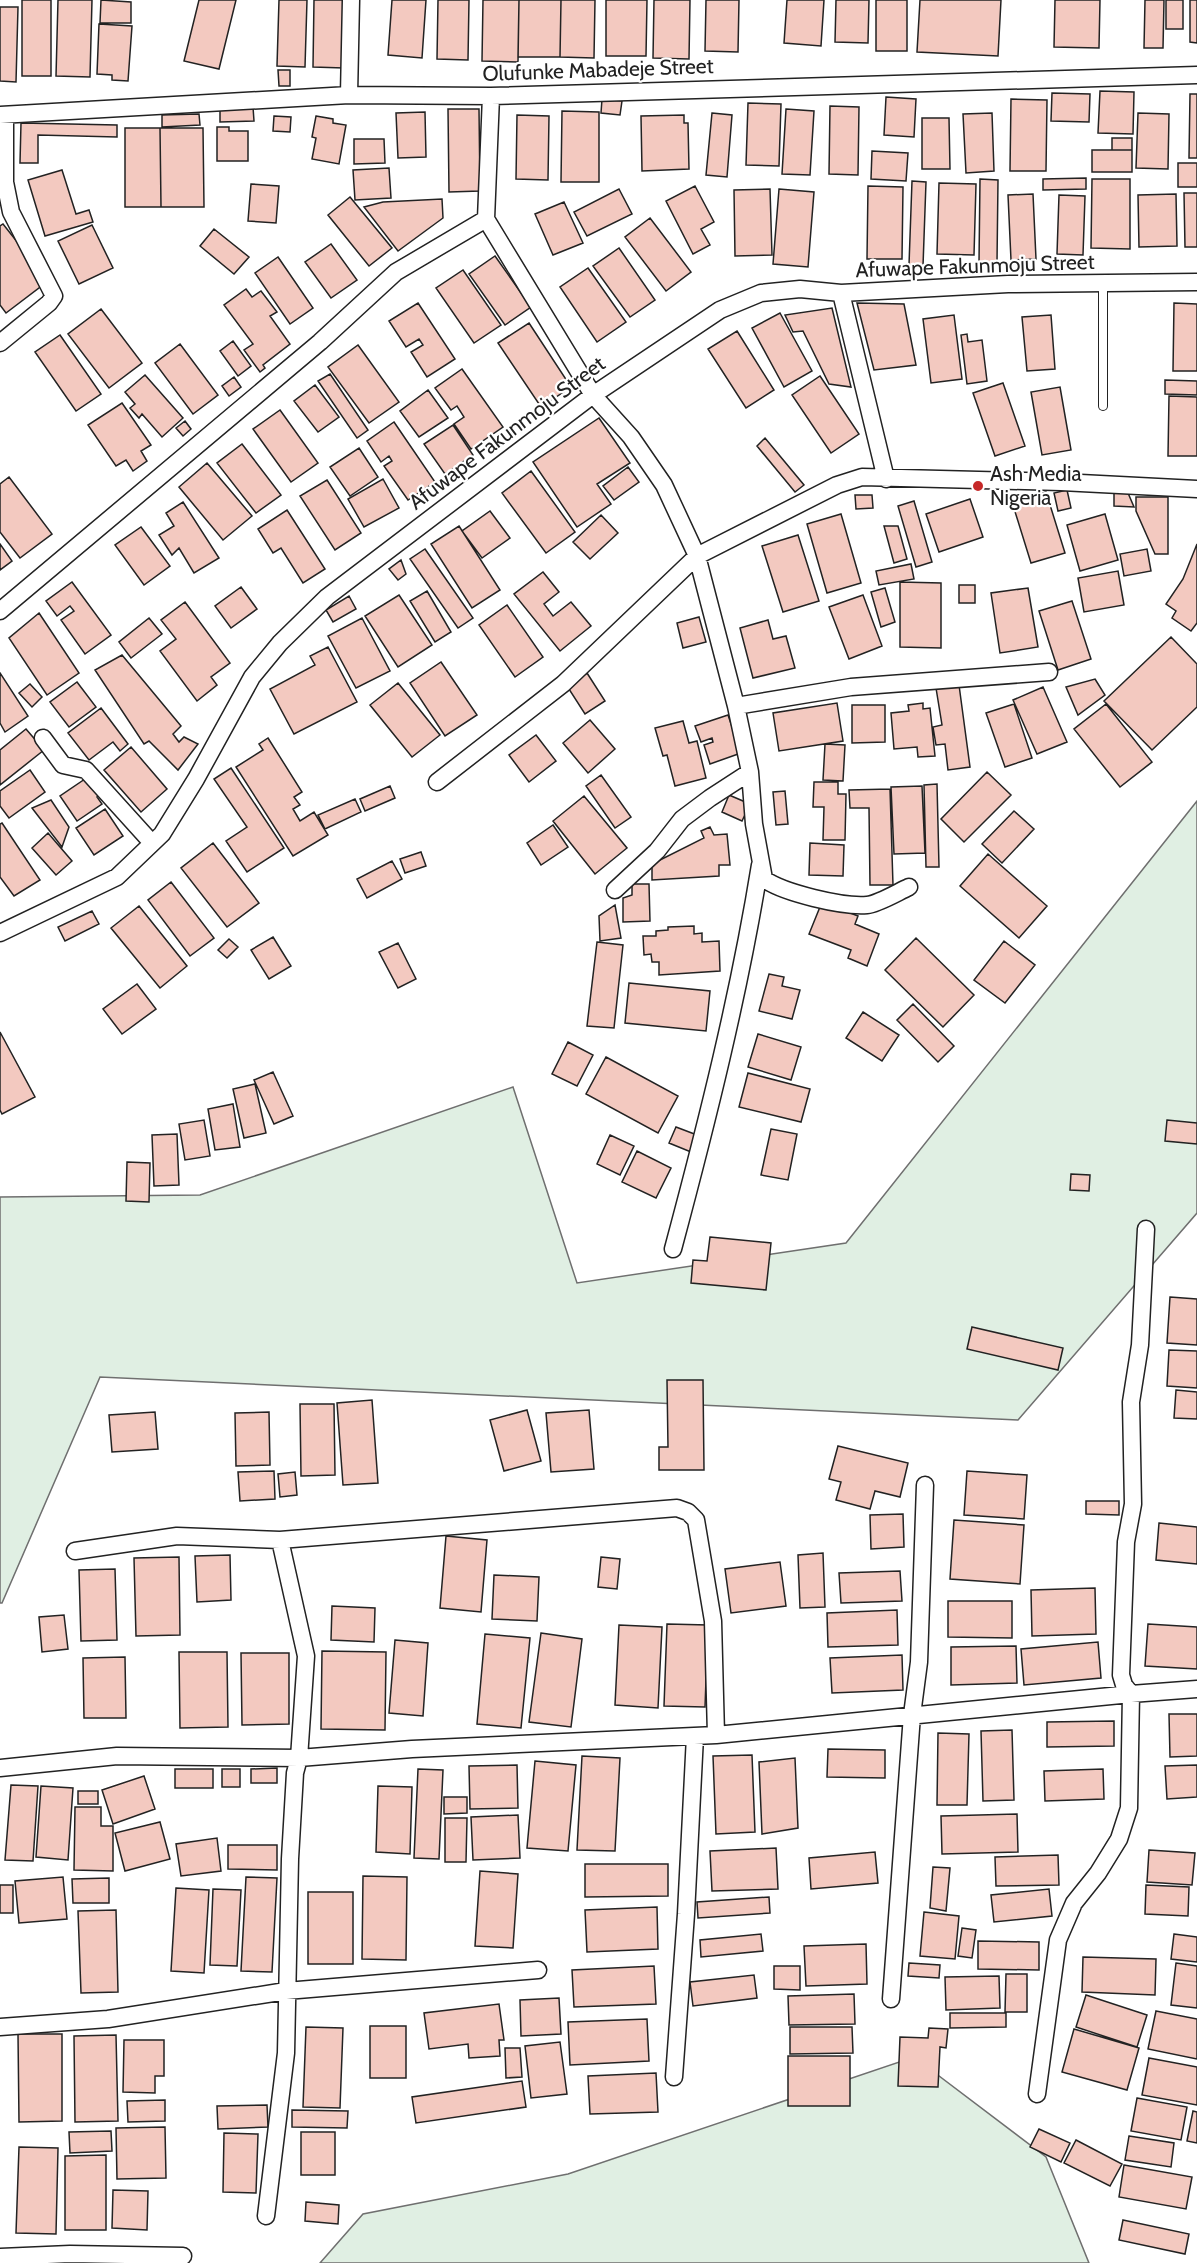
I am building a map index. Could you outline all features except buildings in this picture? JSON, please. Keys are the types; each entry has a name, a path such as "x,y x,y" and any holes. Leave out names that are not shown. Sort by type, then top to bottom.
{"street":[{"path":"349,95 351,0"},
{"name":"Olufunke Mabadeje Street","path":"3,115 349,95 491,96 1197,75"},
{"path":"491,96 486,219 593,395 631,437 664,485 697,556 736,706 750,772 754,824 764,879 773,886 830,901 868,905 909,887"},
{"path":"0,343 49,303 54,296 52,288 10,212 5,182 3,115"},
{"path":"0,611 320,342 396,272 486,219"},
{"name":"Afuwape Fakunmoju Street","path":"0,933 117,877 162,834 252,677 280,643 327,597 593,395 720,310 761,293 800,289 841,293 1008,284 1103,285 1197,282"},
{"path":"841,293 886,479"},
{"path":"437,782 563,684 697,556 837,485 862,477 1061,482 1197,489"},
{"path":"736,706 851,687 1049,672"},
{"path":"43,738 63,765 86,770 152,843"},
{"path":"615,890 657,851 682,819 750,772"},
{"path":"673,1249 703,1137 740,977 760,864"},
{"path":"1038,2094 1058,1940 1074,1904 1098,1873 1119,1839 1129,1808 1131,1694 1121,1675 1126,1542 1133,1504 1131,1402 1140,1345 1146,1229"},
{"path":"891,1999 912,1715 919,1662 925,1485"},
{"path":"75,1551 177,1536 280,1540 677,1508 688,1512 696,1520 713,1620 716,1735"},
{"path":"266,2216 286,2053 293,1794 306,1656 280,1540"},
{"path":"0,1768 117,1756 298,1758 412,1749 716,1735 1197,1689"},
{"path":"674,2077 687,1902 695,1736"},
{"path":"0,2027 108,2019 286,1991 538,1970"},
{"path":"0,2257 70,2254 183,2256"}],"lane":[{"path":"1103,285 1103,406"}],"green space":[{"path":"1197,801 1197,1213 1018,1420 100,1377 2,1603 0,1603 0,1197 200,1195 513,1087 577,1283 846,1243"},
{"path":"914,2057 1046,2157 1089,2263 320,2263 363,2214 568,2174"}],"place":[{"name":"Ash Media Nigeria","path":"978,486"}]}
